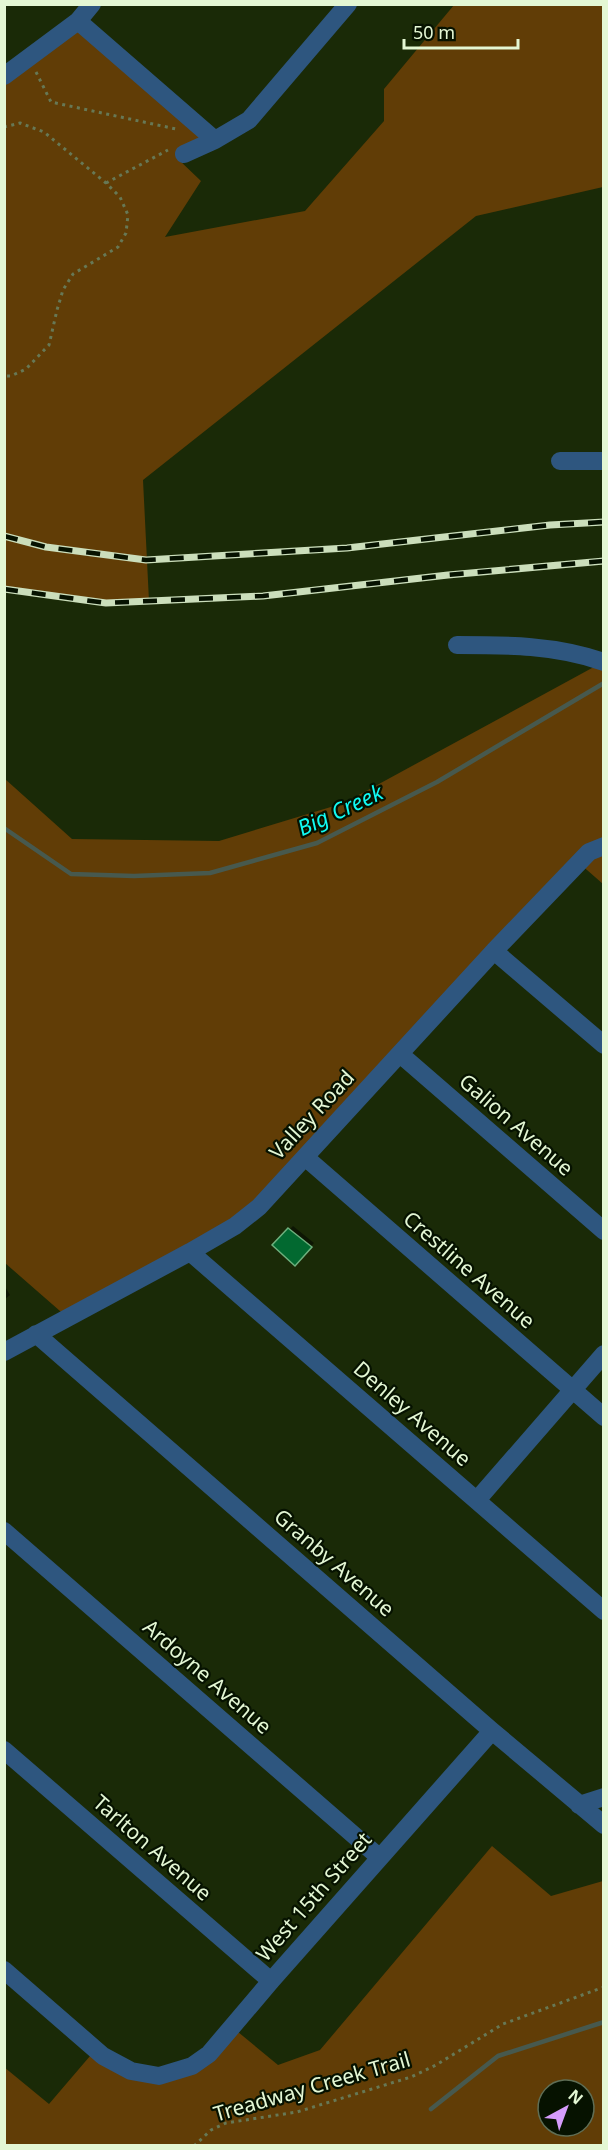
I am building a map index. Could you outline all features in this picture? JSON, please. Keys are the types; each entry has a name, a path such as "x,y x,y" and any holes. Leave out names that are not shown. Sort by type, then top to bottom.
{"street":[{"path":"4,76 78,21 92,4"},
{"path":"179,150 215,140 249,120 348,4"},
{"path":"78,21 215,140"},
{"path":"560,462 603,461"},
{"path":"457,645 520,645 582,655 603,662"},
{"name":"Valley Road","path":"4,1352 190,1252 235,1226 259,1207 494,951 589,852 603,846"},
{"path":"494,951 603,1046"},
{"name":"Galion Avenue","path":"400,1054 603,1231"},
{"name":"Crestline Avenue","path":"305,1157 603,1417"},
{"name":"Denley Avenue","path":"190,1252 603,1611"},
{"name":"Granby Avenue","path":"36,1335 603,1825"},
{"path":"477,1500 603,1354"},
{"name":"Ardoyne Avenue","path":"4,1531 379,1857"},
{"name":"West 15th Street","path":"4,1970 103,2056 131,2071 159,2076 192,2066 209,2054 379,1857 492,1731"},
{"name":"Tarlton Avenue","path":"4,1750 271,1981"},
{"path":"579,1805 603,1797"}],"path":[{"path":"36,72 51,102 184,131"},
{"path":"4,127 20,123 44,132 106,183 120,197 128,215 126,233 118,247 73,274 60,300 49,345 26,369 11,376 4,376"},
{"path":"106,183 179,150"},
{"name":"Treadway Creek Trail","path":"194,2145 212,2130 226,2123 297,2112 411,2077 503,2024 603,1988"}],"shaded area":[{"path":"454,5 603,5 603,187 476,216 143,480 149,601 106,603 5,589 5,76 78,21 215,140 178,159 201,181 165,237 305,211 384,121 384,89"},
{"path":"603,662 603,884 579,863 262,1203 68,1318 5,1263 5,779 72,839 219,841 344,803"},
{"path":"492,1846 551,1896 603,1881 603,2145 5,2145 4,2067 49,2104 96,2049 131,2071 192,2066 232,2027 278,2065 320,2050"}],"building":[{"path":"288,1228 312,1247 295,1266 272,1245"}],"waterway":[{"name":"Big Creek","path":"4,828 71,874 134,876 210,873 317,843 437,782 604,683"},
{"path":"431,2109 498,2056 604,2022"}],"railway":[{"path":"4,536 46,547 146,560 347,548 550,525 604,522"},
{"path":"4,589 106,603 263,596 448,575 604,561"}]}
